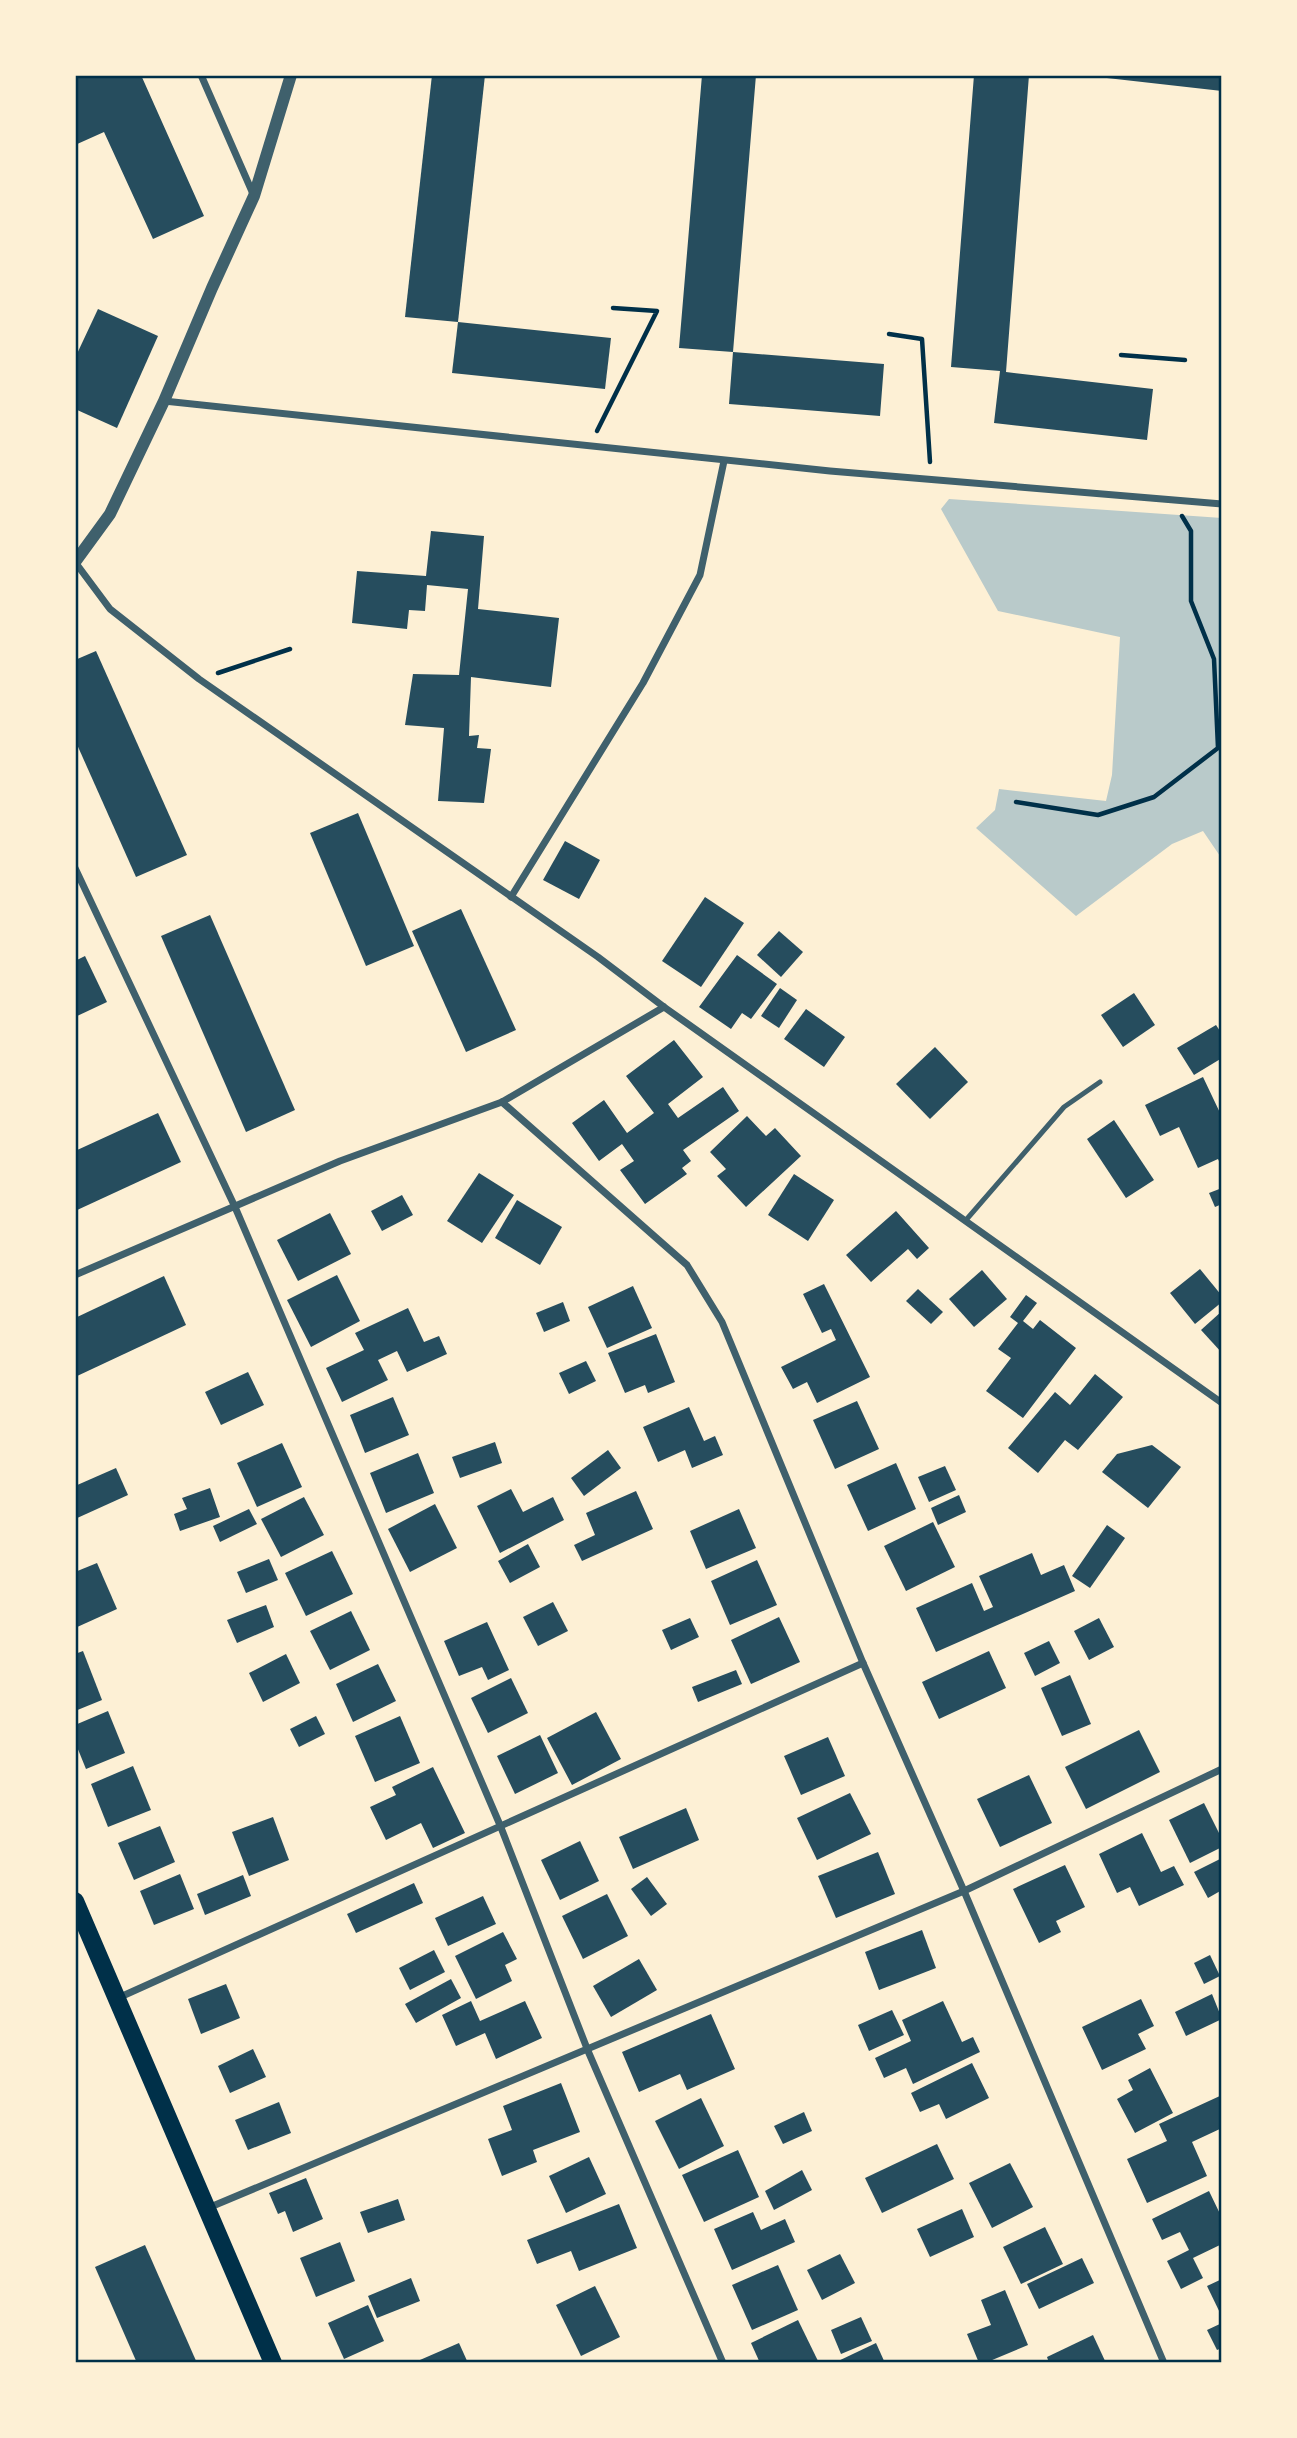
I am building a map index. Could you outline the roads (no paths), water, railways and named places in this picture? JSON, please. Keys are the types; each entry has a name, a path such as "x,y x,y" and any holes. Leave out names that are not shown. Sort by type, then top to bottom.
{"main road":[{"path":"75,1901 273,2363"}],"street":[{"path":"201,75 254,195"},
{"path":"291,75 254,195 164,401 110,514 75,562 110,609 199,679 598,957 664,1007 1222,1403"},
{"path":"164,401 724,461 1222,504"},
{"path":"511,897 643,683 700,575 724,461"},
{"path":"75,868 235,1207 500,1825 587,2051 723,2363"},
{"path":"75,1275 340,1161 502,1102 664,1007"},
{"path":"502,1102 687,1265 722,1322 863,1663 964,1891 1164,2363"},
{"path":"117,1998 863,1663"},
{"path":"205,2209 964,1891 1222,1769"}],"lane":[{"path":"966,1220 1063,1107 1100,1082"}]}
